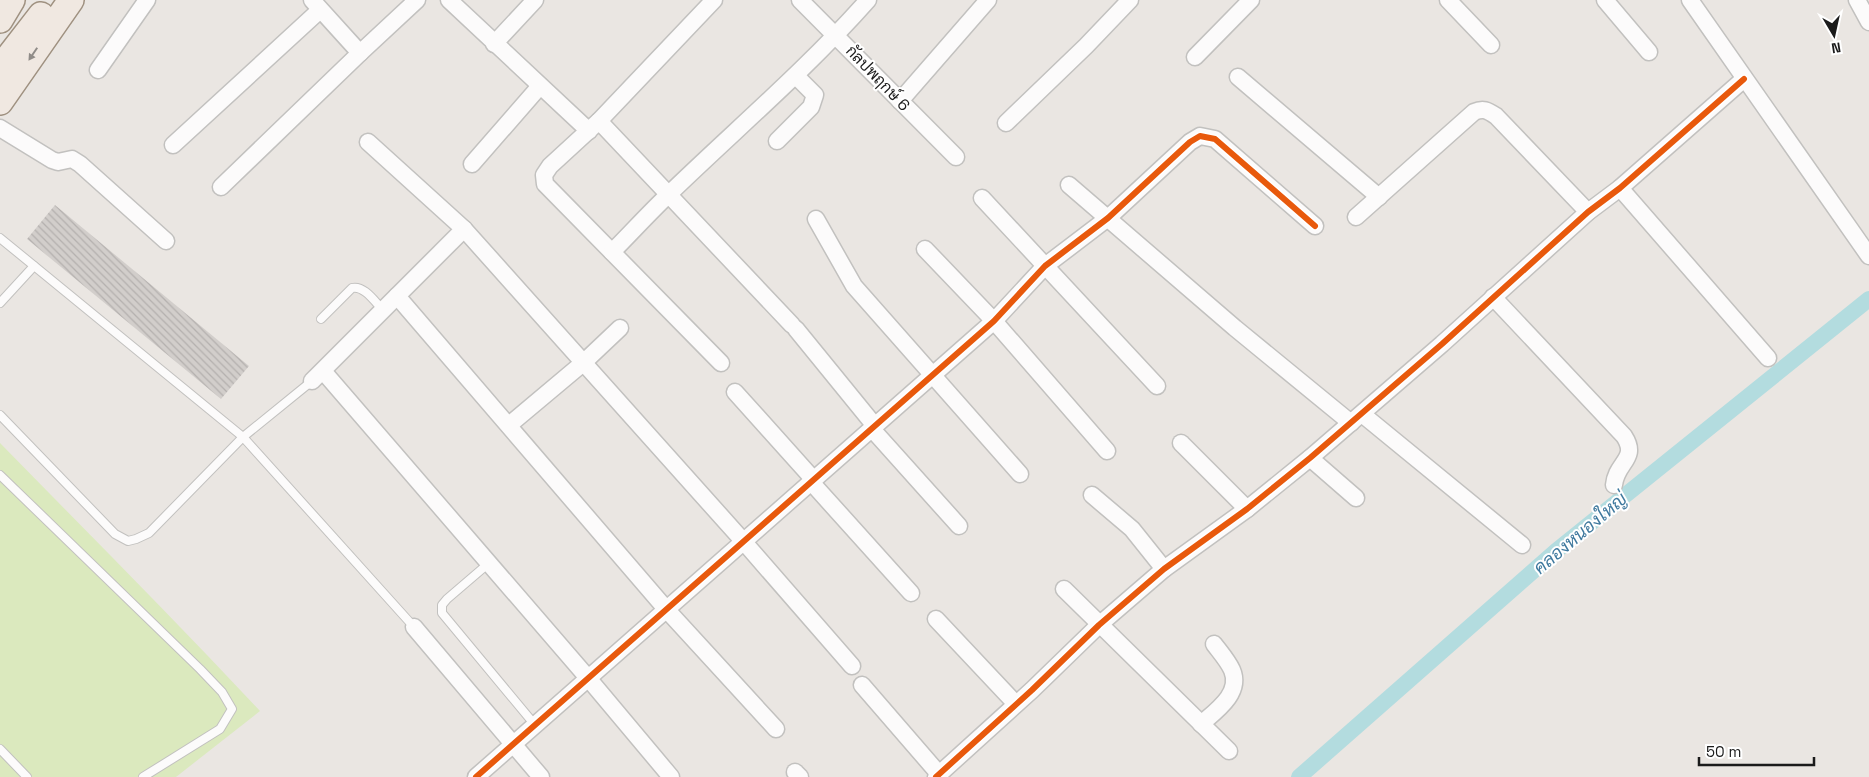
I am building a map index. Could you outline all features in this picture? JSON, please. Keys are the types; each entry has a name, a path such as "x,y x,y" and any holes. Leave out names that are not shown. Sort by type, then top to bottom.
{"main road":[{"path":"0,20 12,0"},
{"path":"0,68 54,0"},
{"path":"0,102 71,0"}],"street":[{"path":"98,70 147,0"},
{"path":"221,187 417,0"},
{"path":"449,0 540,86 594,126 668,195 794,327 874,428 959,526"},
{"path":"494,44 535,0"},
{"path":"714,0 594,126 550,166 544,175 545,184 721,363"},
{"name":"กัลปพฤกษ์ 6","path":"800,0 956,157"},
{"path":"612,252 668,195 796,76 836,36 868,0"},
{"path":"900,101 988,0"},
{"path":"1006,123 1086,46 1130,0"},
{"path":"1195,57 1251,0"},
{"path":"1448,0 1491,45"},
{"path":"1605,0 1649,52"},
{"path":"1858,1 1869,22"},
{"path":"1692,3 1869,256"},
{"path":"173,146 316,5 360,53"},
{"path":"777,141 811,106 814,99 815,95 796,76"},
{"path":"1238,77 1379,197"},
{"path":"862,685 938,776 1100,625 1164,569 1247,509 1310,458 1442,344 1588,212 1620,188 1744,79"},
{"path":"472,164 540,86"},
{"path":"1356,218 1474,112 1481,109 1487,110 1496,116 1588,212"},
{"path":"0,128 52,160 58,162 72,159 80,164 166,241"},
{"path":"476,777 874,428 994,320 1045,266 1108,218 1190,142 1200,136 1215,139 1315,226"},
{"path":"368,142 464,229 744,542 852,666"},
{"path":"1070,185 1235,328 1522,545"},
{"path":"1620,188 1768,358"},
{"path":"982,198 1157,386"},
{"path":"816,219 854,286 1020,474"},
{"path":"464,229 318,376 489,563 671,777"},
{"path":"924,249 994,320 1107,451"},
{"path":"397,296 666,609 776,729"},
{"path":"1493,297 1624,436 1630,445 1630,452 1615,478 1614,485"},
{"path":"509,425 620,328"},
{"path":"735,392 911,593"},
{"path":"1181,443 1247,509"},
{"path":"1310,458 1356,498"},
{"path":"1092,495 1132,529 1164,569"},
{"path":"1064,589 1229,751"},
{"path":"936,619 1016,704"},
{"path":"414,627 541,777"},
{"path":"1201,724 1231,695 1234,685 1232,671 1214,644"}],"lane":[{"path":"0,238 243,437 414,627"},
{"path":"0,303 34,266"},
{"path":"321,319 352,288 357,286 362,288 383,310"},
{"path":"0,415 115,534 128,541 149,533 243,437 318,376"},
{"path":"0,475 200,669 222,692 232,709 220,729 143,777"},
{"path":"489,563 447,599 442,605 442,613 535,725"},
{"path":"0,749 26,777"}],"green space":[{"path":"0,443 260,711 176,777 0,777"}],"building":[{"path":"55,205 249,366 221,399 27,239"}],"waterway":[{"name":"คลองหนองใหญ่","path":"1299,777 1556,551 1869,299"}],"cycle path":[{"path":"936,777 1032,690 1099,625 1164,569 1247,509 1310,458 1442,344 1588,212 1620,188 1744,79"},
{"path":"476,777 994,321 1045,266 1108,218 1190,142 1200,136 1215,139 1315,226"}]}
